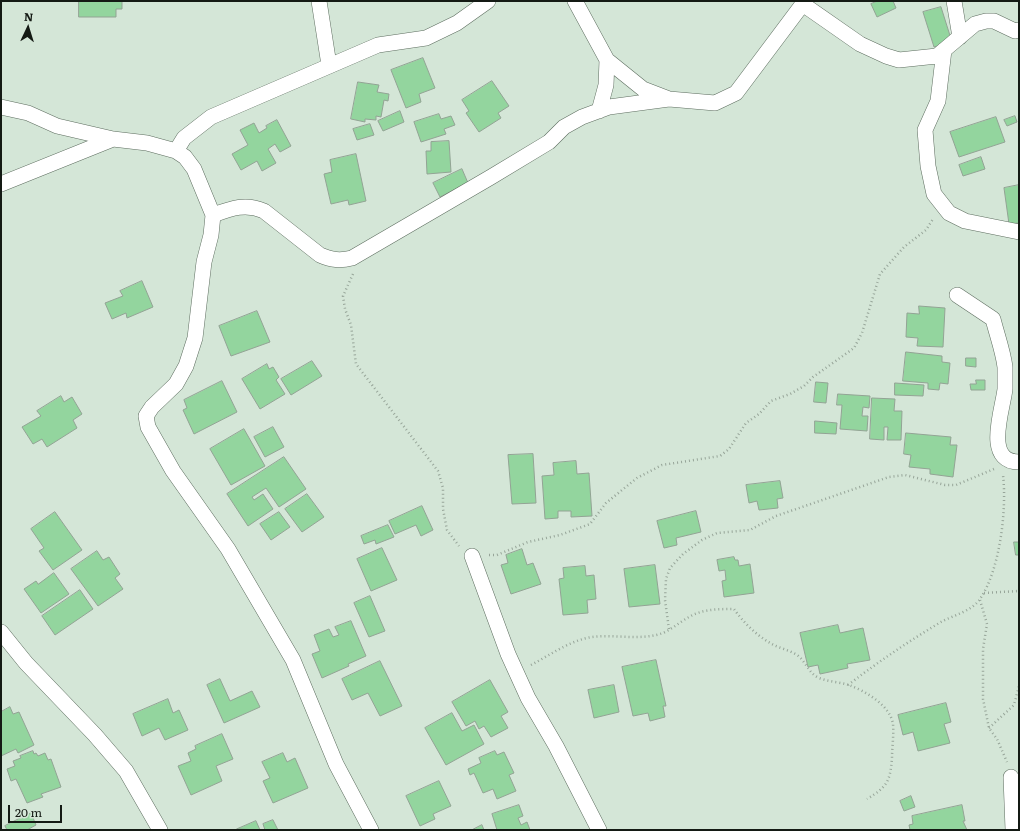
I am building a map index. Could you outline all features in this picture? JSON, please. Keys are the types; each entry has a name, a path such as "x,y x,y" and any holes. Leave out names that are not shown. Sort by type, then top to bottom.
{"street":[{"path":"319,1 329,65"},
{"path":"176,151 184,138 210,117 378,45 426,38 456,23 486,1"},
{"path":"575,1 607,60 643,90 670,99"},
{"path":"954,1 960,37"},
{"path":"213,215 232,208 254,207 264,212 320,255 330,259 341,260 352,258 548,142 564,126 582,117 609,107 670,99 715,103 736,93 805,3 860,44 898,60 913,60 937,56 975,24 986,21 994,22 1015,31 1019,30"},
{"path":"944,50 938,101 925,130 928,166 934,194 949,213 965,221 1019,232"},
{"path":"599,111 606,85 607,60"},
{"path":"1,107 28,112 57,126 113,139 147,143 176,151 185,157 194,169 213,215 211,234 203,270 195,338 186,366 176,384 152,407 146,416 148,427 173,471 228,549 293,660 336,764 372,830"},
{"path":"1,184 113,139"},
{"path":"957,295 993,319 1005,367 1004,389 996,435 998,447 1011,464"},
{"path":"472,556 481,584 516,673 528,698 556,746 599,830"},
{"path":"1,632 26,663 95,735 126,771 160,830"},
{"path":"1011,777 1014,830"}],"path":[{"path":"364,251 343,296 345,309 351,325 356,364 438,471 444,488 443,508 447,530 459,546 472,556 497,555 528,542 560,535 590,524 606,503 643,475 662,465 720,456 729,449 746,423 759,414 771,401 790,394 804,386 813,377 854,348 862,333 880,274 904,247 926,230 930,225 933,219 934,194"},
{"path":"848,685 890,654 941,622 967,609 980,600 996,567 1005,493 1011,464"},
{"path":"669,629 665,600 666,579 670,568 683,554 702,540 717,533 750,530 776,516 889,477 905,475 945,485 956,484 1011,464"},
{"path":"983,593 1019,591"},
{"path":"980,600 987,624 983,649 983,699 989,728 1005,754 1011,777"},
{"path":"516,673 579,640 609,636 649,635 663,633 689,616 700,612 717,609 734,609 740,618 770,643 797,655 810,672 819,678 848,685 861,690 872,696 883,706 893,723 891,766 888,779 882,790 867,799"},
{"path":"989,728 1014,705 1019,686"}],"building":[{"path":"79,1 122,1 122,9 116,9 116,17 79,17"},
{"path":"878,1 893,1 896,8 877,17 871,4"},
{"path":"941,7 952,42 934,47 923,12"},
{"path":"423,58 435,88 419,94 421,102 406,108 391,70"},
{"path":"492,81 509,106 498,113 501,118 479,132 466,113 469,111 462,100"},
{"path":"358,82 379,85 377,92 389,94 388,101 384,100 381,117 376,116 376,120 365,119 365,122 351,119"},
{"path":"400,111 404,122 383,131 378,121"},
{"path":"439,114 441,119 451,116 455,125 444,129 446,134 421,142 414,122"},
{"path":"1015,116 1017,122 1007,126 1004,120"},
{"path":"996,117 1005,142 959,157 950,132"},
{"path":"277,120 291,146 280,152 275,144 268,149 276,163 262,171 257,161 241,170 232,154 248,145 240,130 254,123 259,133 267,128 266,126"},
{"path":"370,124 374,135 357,140 353,129"},
{"path":"449,141 451,172 427,174 426,151 431,151 431,142"},
{"path":"356,154 366,201 349,205 348,200 331,204 324,174 332,172 330,160"},
{"path":"981,157 985,169 963,176 959,165"},
{"path":"462,169 468,183 440,197 433,183"},
{"path":"1019,185 1019,223 1009,224 1004,188"},
{"path":"142,281 153,307 127,318 126,313 112,319 105,303 123,296 120,291"},
{"path":"919,306 945,308 943,347 917,346 918,338 906,337 907,313 919,314"},
{"path":"257,311 270,342 231,356 219,326"},
{"path":"906,352 942,356 942,362 950,363 948,384 940,383 939,390 928,389 928,383 903,381"},
{"path":"966,358 976,358 976,367 966,366"},
{"path":"312,361 322,376 291,395 281,379"},
{"path":"267,364 269,369 273,367 279,377 276,380 285,394 260,409 242,379"},
{"path":"976,380 985,380 985,390 971,390 970,384 976,384"},
{"path":"222,381 237,412 194,434 183,410 187,408 184,400"},
{"path":"816,382 828,383 826,403 814,402"},
{"path":"895,383 924,385 923,396 895,395"},
{"path":"838,394 870,396 869,408 863,407 862,416 868,416 867,431 840,429 842,405 837,405"},
{"path":"61,396 64,402 72,397 82,414 73,420 77,428 47,447 42,439 33,444 22,427 41,416 37,411"},
{"path":"872,398 895,399 894,411 902,411 901,440 887,440 888,427 884,427 884,440 870,439"},
{"path":"815,421 837,423 836,434 815,433"},
{"path":"273,427 284,447 265,457 254,437"},
{"path":"244,429 265,466 231,485 210,449"},
{"path":"906,433 951,437 950,445 957,445 953,477 930,474 930,469 909,467 911,455 904,454"},
{"path":"533,454 536,503 512,504 508,455"},
{"path":"284,457 306,489 279,507 266,488 252,497 254,500 263,494 273,509 248,526 227,494"},
{"path":"576,461 577,474 589,473 592,516 571,517 571,511 558,511 558,518 545,519 542,476 554,475 553,463"},
{"path":"780,481 783,498 777,499 778,508 759,510 757,501 749,503 746,485"},
{"path":"307,494 324,517 302,532 285,509"},
{"path":"422,506 433,530 421,536 416,525 395,534 389,521"},
{"path":"696,511 701,532 676,538 677,545 664,548 657,521"},
{"path":"55,512 82,550 53,570 39,551 44,548 31,529"},
{"path":"279,512 290,527 271,540 260,524"},
{"path":"388,525 394,537 376,544 375,540 364,544 361,536"},
{"path":"1014,542 1019,542 1019,555 1016,555"},
{"path":"382,548 397,580 371,591 357,559"},
{"path":"522,549 527,565 533,563 541,584 511,594 501,565 508,563 506,555"},
{"path":"97,551 103,560 109,557 120,574 115,578 123,589 98,606 71,569"},
{"path":"734,557 735,560 738,560 739,566 750,564 754,593 724,597 722,581 726,580 725,570 719,571 717,560"},
{"path":"655,565 660,604 629,607 624,569"},
{"path":"585,566 586,576 594,575 596,599 587,600 588,613 563,615 559,579 564,578 563,568"},
{"path":"54,573 69,594 41,613 24,589 36,581 38,584"},
{"path":"80,590 93,609 55,635 42,616"},
{"path":"370,596 385,631 369,637 354,603"},
{"path":"351,621 366,656 348,664 349,666 322,678 312,654 320,651 314,635 329,629 333,637 339,635 335,627"},
{"path":"838,625 840,633 863,628 870,660 847,664 848,668 820,674 818,665 808,667 800,633"},
{"path":"656,660 666,706 663,706 665,717 650,721 648,713 633,716 622,667"},
{"path":"380,661 402,706 380,716 368,693 352,700 342,679"},
{"path":"220,679 230,701 252,691 260,707 224,723 207,685"},
{"path":"490,680 508,712 501,716 508,728 491,737 484,726 479,729 475,721 466,726 452,702"},
{"path":"614,685 619,712 594,718 588,690"},
{"path":"168,699 173,713 179,710 188,730 165,740 159,728 142,736 133,714"},
{"path":"946,703 951,722 944,724 950,743 918,751 913,732 903,735 898,715"},
{"path":"10,707 13,714 19,712 34,745 18,753 16,749 1,756 1,712"},
{"path":"452,713 462,731 474,725 484,744 446,765 425,728"},
{"path":"222,734 233,759 216,766 222,781 191,795 178,766 191,761 188,753 196,749 195,746"},
{"path":"33,751 34,754 36,753 38,756 45,753 48,760 51,759 61,787 41,794 43,797 27,803 16,779 11,781 7,769 15,766 13,761 21,758 20,756"},
{"path":"495,751 497,755 504,752 514,773 509,775 516,791 497,799 493,789 483,793 474,773 470,775 468,769 481,763 479,758"},
{"path":"283,753 287,762 295,758 308,788 273,803 263,781 270,778 262,762"},
{"path":"439,781 451,806 433,814 435,819 420,826 406,796"},
{"path":"911,796 915,807 904,811 900,801"},
{"path":"519,805 523,816 518,818 521,825 527,822 530,830 497,830 492,814"},
{"path":"962,805 965,821 963,821 967,830 910,830 909,825 913,824 912,816"},
{"path":"31,813 36,825 27,830 7,830 5,826"},
{"path":"273,820 278,830 265,830 263,824"},
{"path":"256,821 260,830 237,829"},
{"path":"482,825 484,830 472,830"}]}
